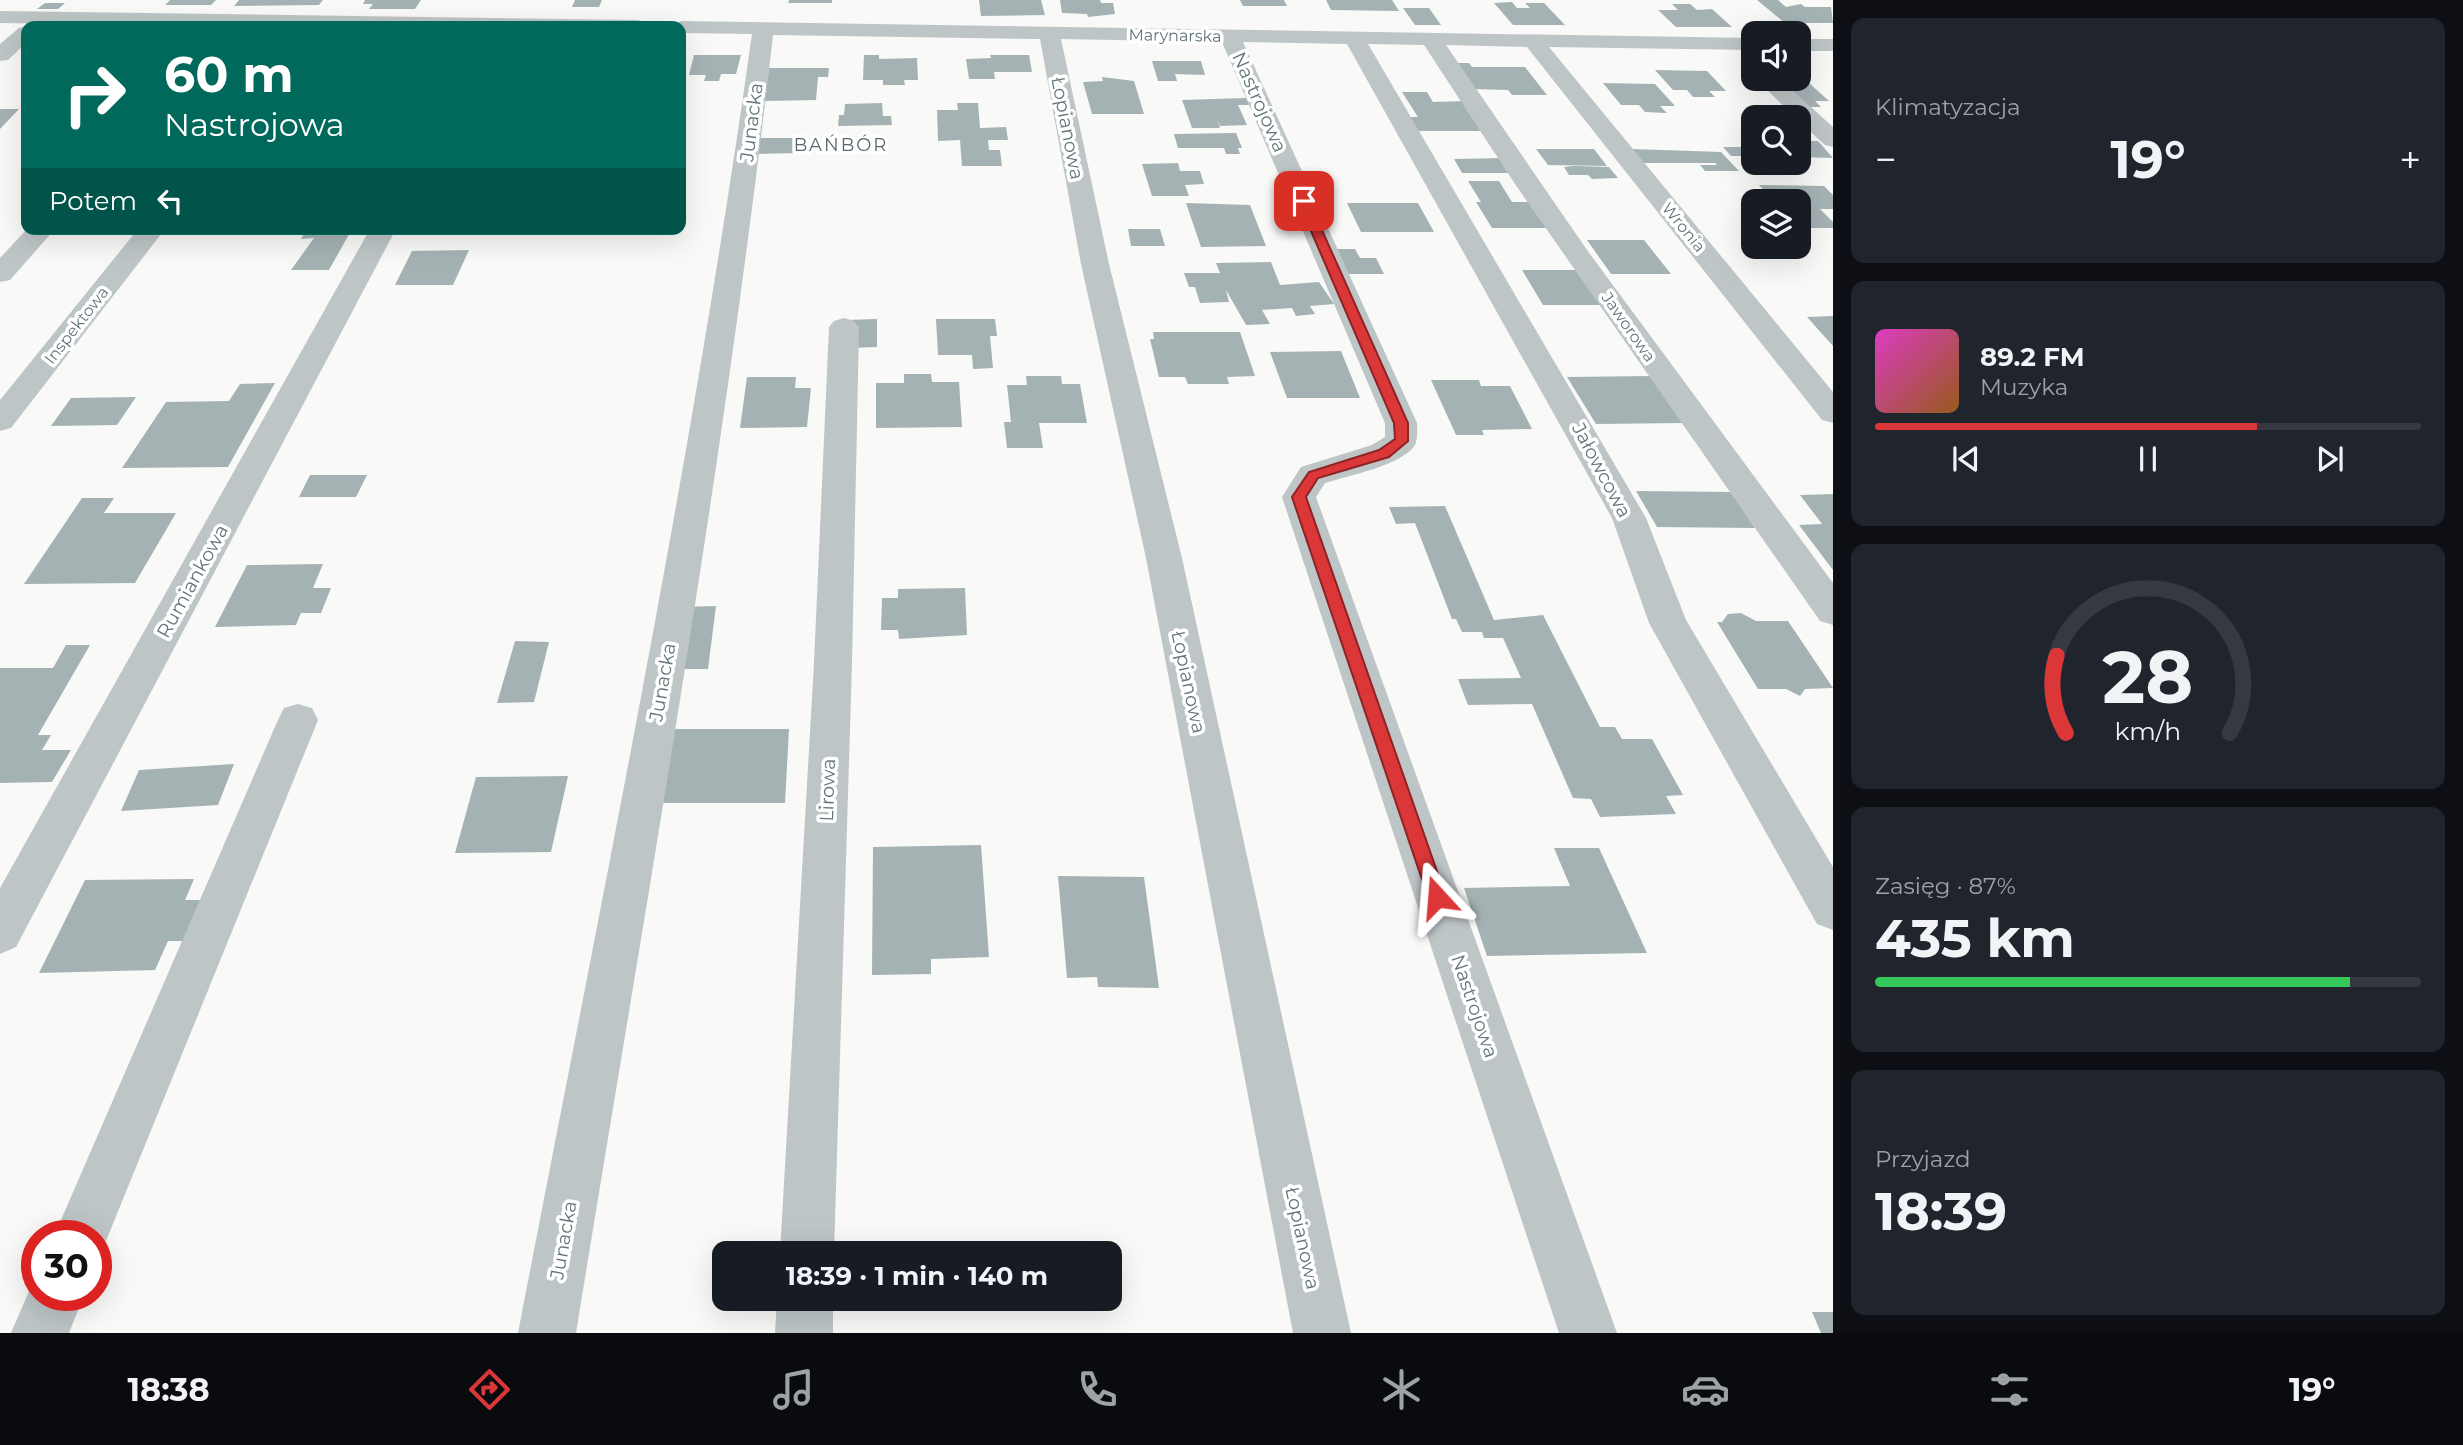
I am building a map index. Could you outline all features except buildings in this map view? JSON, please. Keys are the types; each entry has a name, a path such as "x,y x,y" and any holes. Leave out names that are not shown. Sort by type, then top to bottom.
{"street":[{"path":"0,17 31,21"},
{"name":"Marynarska","path":"686,27 1741,44"},
{"name":"Junacka","path":"547,1333 705,443 737,234 763,28"},
{"name":"Łopianowa","path":"1049,33 1095,264 1164,558 1322,1333"},
{"path":"0,55 21,36"},
{"name":"Nastrojowa","path":"1230,36 1401,423 1401,441 1384,453 1314,475 1299,497 1588,1333"},
{"name":"Jałowcowa","path":"1354,38 1629,518 1668,623 1833,909"},
{"name":"Jaworowa","path":"1431,39 1628,327 1833,611"},
{"name":"Wronia","path":"1533,40 1833,414"},
{"path":"1729,44 1741,55"},
{"path":"1811,45 1833,45"},
{"path":"1780,91 1833,140"},
{"path":"0,274 37,235"},
{"name":"Inspektowa","path":"0,421 147,235"},
{"name":"Rumiankowa","path":"0,932 380,235"},
{"name":"Lirowa","path":"807,1241 844,327"},
{"path":"88,1220 298,720"},
{"path":"40,1333 49,1311"},
{"path":"804,1333 805,1311"}],"district":[{"name":"BAŃBÓR","path":"841,145"}],"route":[{"path":"1304,201 1401,423 1401,441 1384,453 1314,475 1299,497 1437,897"}]}
